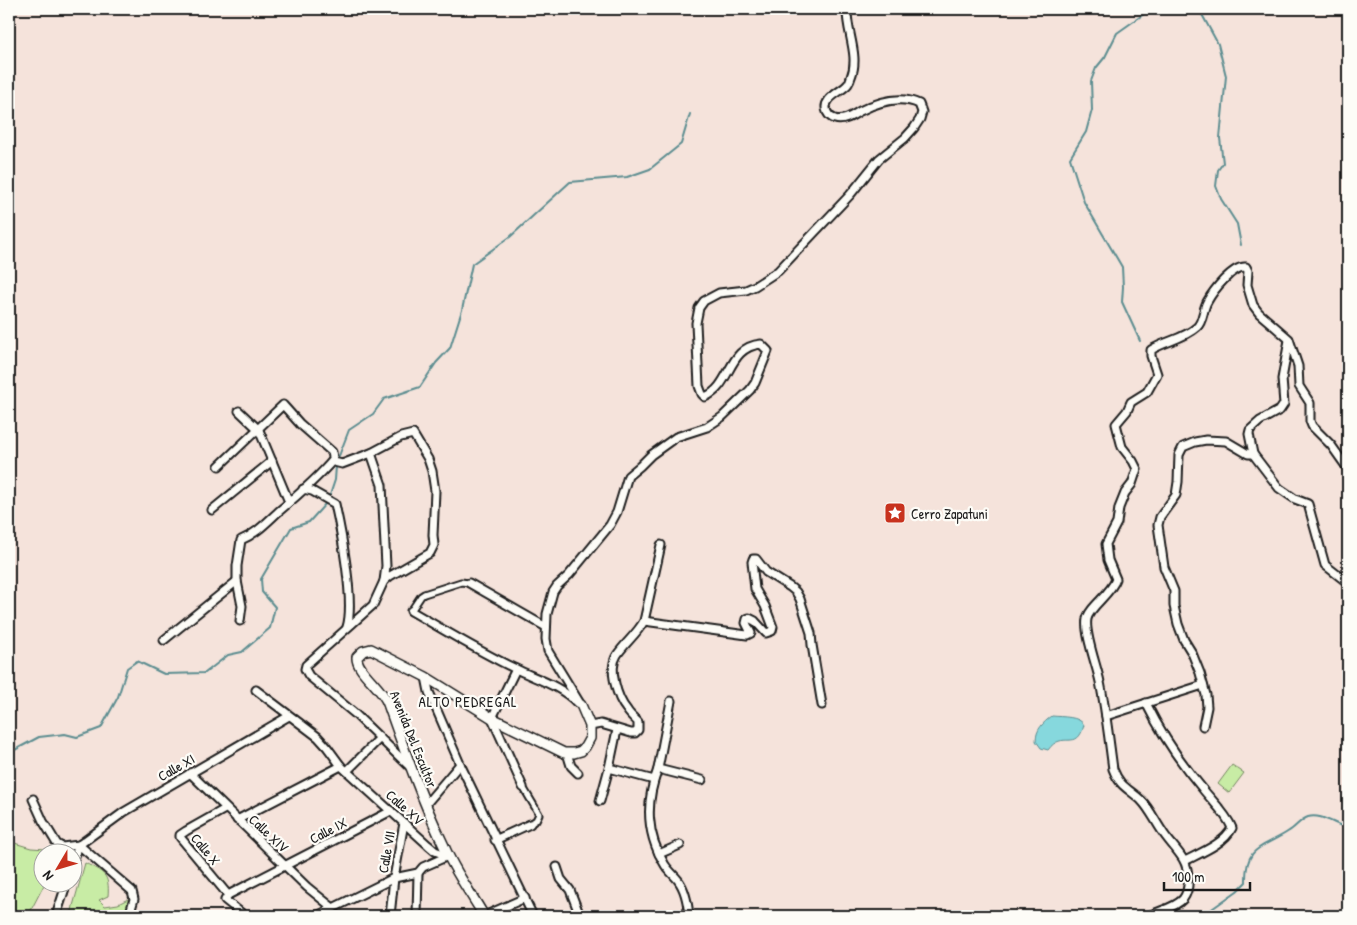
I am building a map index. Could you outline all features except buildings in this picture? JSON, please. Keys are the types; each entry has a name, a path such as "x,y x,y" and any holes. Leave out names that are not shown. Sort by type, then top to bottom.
{"street":[{"path":"578,773 571,766 567,754 578,752 586,747 590,738 590,726 582,708 546,645 548,607 553,592 610,525 617,512 628,476 651,455 676,437 706,428 722,417 756,383 768,351 761,344 747,347 734,361 717,388 705,397 702,394 698,380 696,323 697,315 704,301 719,293 746,290 778,271 850,195 879,159 905,138 920,119 922,112 919,104 903,100 888,101 839,120 828,115 826,110 828,101 848,84 854,71 847,9"},
{"path":"1149,916 1178,903 1185,897 1188,880 1185,861 1163,832 1149,809 1117,779 1113,769 1106,716 1087,618 1116,579 1108,560 1106,544 1117,522 1122,498 1138,469 1122,447 1116,424 1131,402 1147,392 1157,374 1150,356 1151,350 1199,326 1207,302 1219,284 1243,266 1248,271 1247,285 1253,305 1259,313 1289,340 1298,366 1299,386 1310,403 1310,421 1312,426 1331,445 1348,469"},
{"path":"1289,340 1282,379 1284,404 1280,410 1260,421 1250,430 1253,454 1279,488 1310,506 1325,565 1348,583"},
{"path":"219,466 259,430 283,405 300,424 332,452 333,461"},
{"path":"239,411 259,430 289,502"},
{"path":"333,461 342,464 371,453 401,437 413,434 430,463 435,491 434,545 430,553 384,581"},
{"path":"1203,726 1207,707 1203,685 1198,667 1178,624 1174,606 1174,591 1164,567 1158,525 1160,517 1176,495 1179,455 1183,447 1195,442 1219,440 1231,442 1248,454 1253,454"},
{"path":"371,453 382,485 386,566 384,581 373,606 347,627 304,669 309,676 354,713 410,766"},
{"path":"212,510 272,461"},
{"path":"240,621 241,596 237,581 237,566 241,540 251,536 333,461"},
{"path":"303,489 335,504 344,551 349,604 347,627"},
{"path":"590,726 601,724 631,733 635,733 638,730 638,722 625,709 612,672 615,658 644,621 661,545"},
{"path":"644,621 747,636 751,633 746,623 747,618 749,618 756,620 766,633 772,630 773,627 765,606 755,589 752,562 753,559 756,559 766,572 790,587 800,599 811,633 822,705"},
{"path":"164,640 237,581"},
{"path":"546,627 469,583 461,582 420,596 411,611 516,669 544,681 571,696 582,708"},
{"name":"Avenida Del Escultor","path":"484,916 448,856 410,766 387,701 376,685 360,668 357,657 363,651 371,649 426,677 492,718 567,754"},
{"path":"495,840 530,824 540,814 523,787 492,718 516,669"},
{"path":"426,677 430,692 460,764 533,916"},
{"path":"1106,716 1203,685"},
{"path":"237,820 341,766 318,737 256,690"},
{"path":"671,702 658,770 654,780 649,820 659,854 667,868 681,884 690,916"},
{"path":"1146,703 1166,740 1202,788 1230,821 1232,828 1221,841 1185,861"},
{"name":"Calle XI","path":"82,843 124,812 289,716"},
{"path":"600,801 609,768 616,730"},
{"path":"348,771 380,738"},
{"path":"426,804 460,764"},
{"name":"Calle XV","path":"341,766 435,851 448,856"},
{"path":"609,768 654,780"},
{"path":"658,770 702,780"},
{"name":"Calle XIV","path":"190,774 307,887 333,908"},
{"path":"33,799 56,842"},
{"name":"Calle X","path":"225,809 186,831 180,835 180,838 226,898"},
{"name":"Calle IX","path":"226,898 391,811"},
{"name":"Calle VII","path":"390,916 394,878 404,822"},
{"path":"659,854 680,844"},
{"path":"82,848 132,891 134,899 130,916"},
{"path":"317,916 394,878 418,873 423,867 448,856"},
{"path":"557,866 561,879 570,890 580,916"},
{"path":"417,916 418,873"},
{"path":"56,916 64,892"},
{"path":"226,898 245,916"},
{"path":"484,916 525,898"}],"green space":[{"path":"1232,765 1244,773 1229,793 1218,784"},
{"path":"9,843 32,848 32,892 40,892 30,912 16,912 9,903"},
{"path":"85,863 101,872 108,883 108,896 99,900 105,906 118,904 128,899 128,910 125,916 71,916 77,892 82,892 82,874"}],"water":[{"path":"1052,716 1075,718 1084,725 1078,738 1059,741 1048,750 1041,748 1036,741 1036,737 1041,727"}],"waterway":[{"path":"1140,341 1122,302 1122,267 1084,202 1070,158 1086,132 1092,110 1091,81 1096,68 1105,57 1117,33 1151,9"},
{"path":"1199,9 1218,44 1226,76 1220,138 1223,163 1218,170 1216,186 1221,199 1237,224 1241,245"},
{"path":"337,461 349,430 373,414 384,399 420,387 436,363 450,348 462,310 472,264 510,237 570,182 627,177 650,169 681,144 690,114"},
{"path":"329,498 335,480 336,466"},
{"path":"9,753 39,737 65,734 77,737 101,728 118,697 127,668 137,661 164,674 205,673 228,655 242,652 270,628 275,607 262,592 261,579 291,528 309,522 327,502"},
{"path":"1202,916 1237,891 1246,882 1249,860 1258,849 1291,830 1305,818 1313,816 1323,818 1348,828"}],"place":[{"name":"Cerro Zapatuni","path":"895,513"}],"district":[{"name":"ALTO PEDREGAL","path":"468,701"}]}
